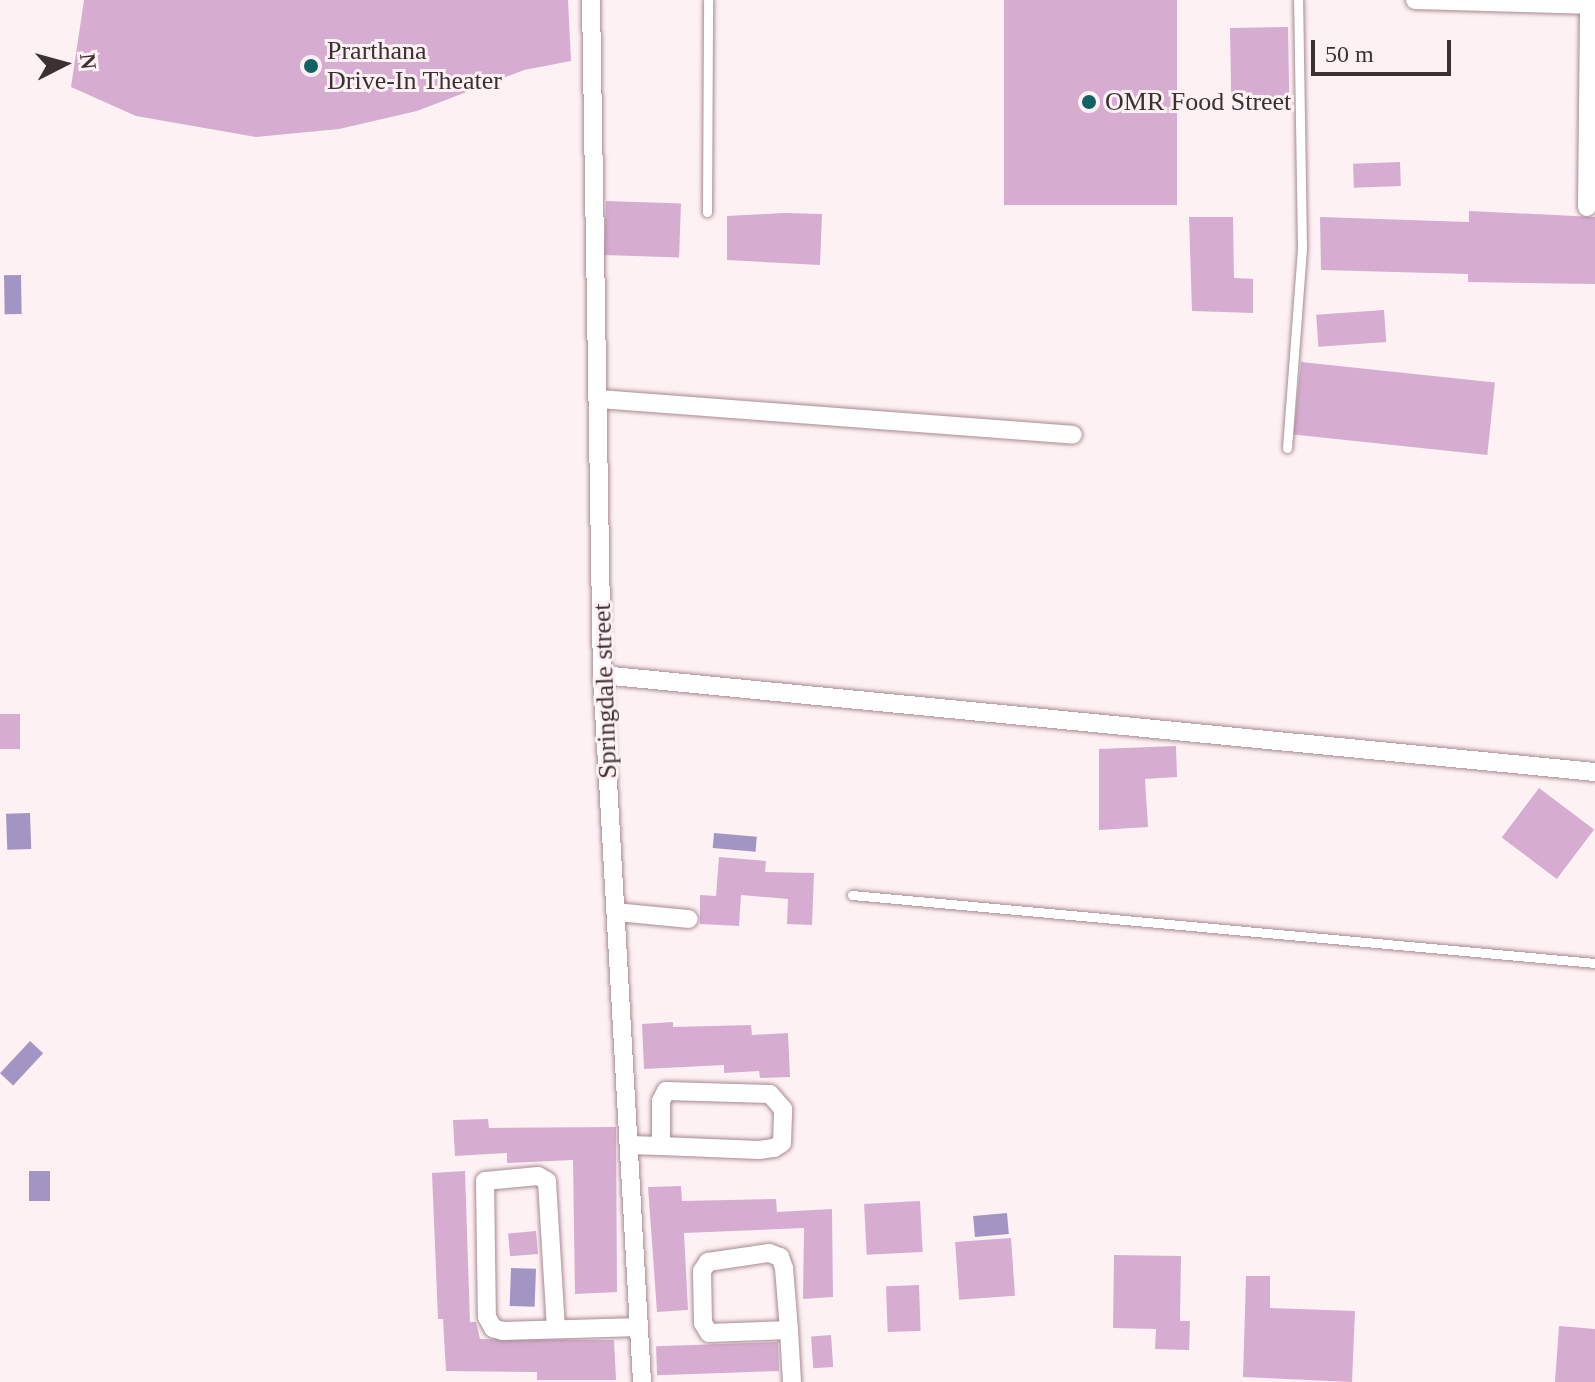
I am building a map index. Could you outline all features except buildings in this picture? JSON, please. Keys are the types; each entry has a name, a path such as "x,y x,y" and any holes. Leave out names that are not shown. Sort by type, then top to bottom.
{"street":[{"name":"Springdale street","path":"591,0 602,675 642,1382"},
{"path":"1415,0 1592,5 1587,207"},
{"path":"598,399 1073,435"},
{"path":"602,675 1595,772"},
{"path":"616,912 689,919"},
{"path":"629,1145 661,1146 774,1148 782,1143 783,1109 770,1094 666,1091 661,1101 661,1146"},
{"path":"556,1329 547,1181 538,1176 485,1181 487,1317 503,1331 639,1327"},
{"path":"789,1330 709,1333 703,1323 702,1271 708,1262 756,1254 780,1257 789,1330 792,1382"}],"lane":[{"path":"707,212 708,0"},
{"path":"1287,448 1302,248 1298,0"},
{"path":"852,895 1595,963"}],"shaded area":[{"path":"4,275 21,275 22,314 5,314"},
{"path":"30,813 31,849 7,850 6,814"},
{"path":"714,833 757,837 756,852 713,848"},
{"path":"30,1041 43,1053 13,1085 0,1073"},
{"path":"29,1171 50,1171 50,1201 29,1201"},
{"path":"1007,1213 1009,1234 975,1237 973,1216"},
{"path":"511,1268 536,1269 535,1307 510,1306"}],"place":[{"name":"Prarthana Drive-In Theater","path":"311,66"},
{"name":"OMR Food Street","path":"1089,102"}]}
